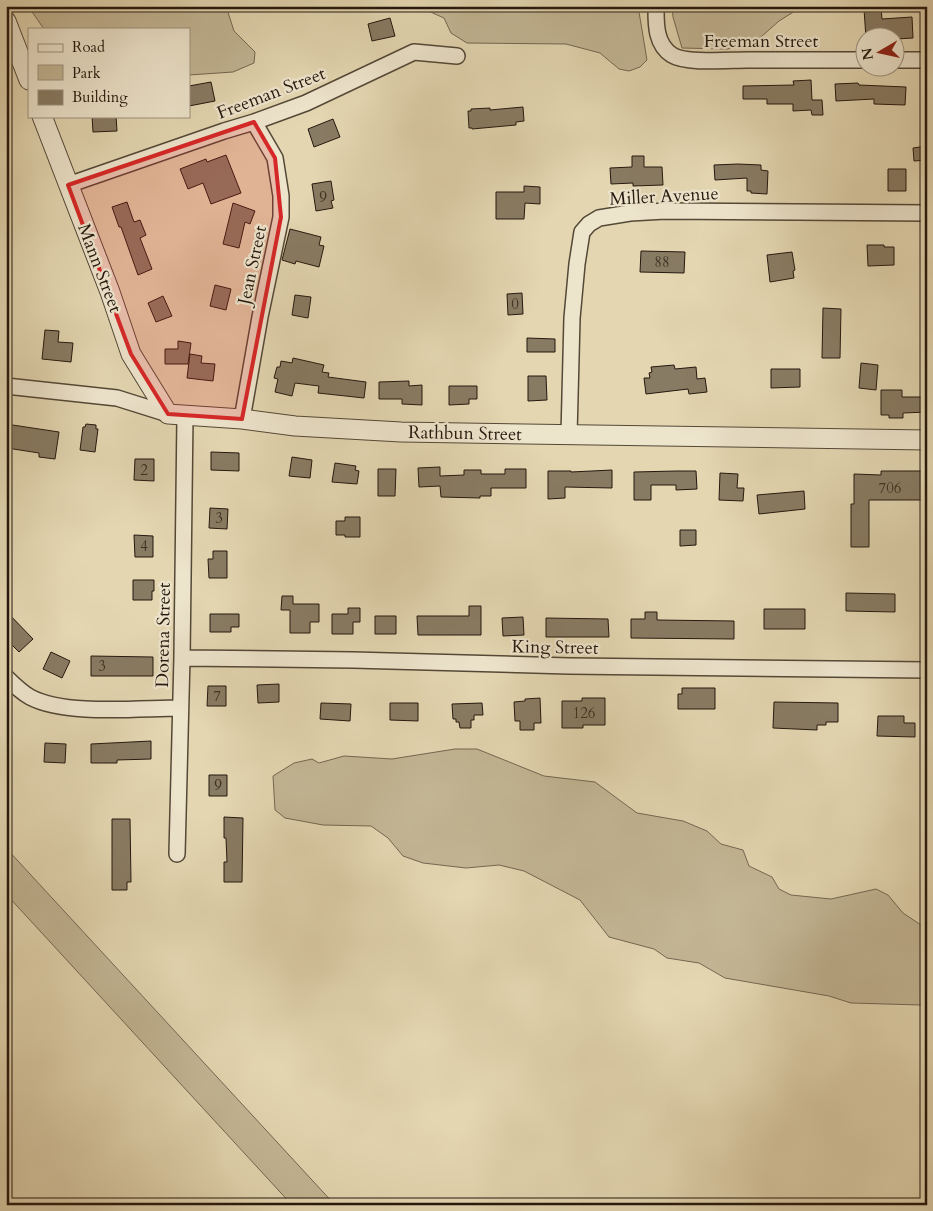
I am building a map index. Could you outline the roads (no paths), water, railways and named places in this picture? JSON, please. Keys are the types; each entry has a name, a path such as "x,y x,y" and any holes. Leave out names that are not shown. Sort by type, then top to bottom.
{"street":[{"name":"Freeman Street","path":"656,6 657,32 662,45 672,55 685,59 856,60"},
{"path":"8,32 28,78"},
{"name":"Freeman Street","path":"68,184 306,103 414,52 457,56"},
{"path":"906,60 927,60"},
{"name":"Mann Street","path":"43,118 110,292 131,354 176,415"},
{"name":"Jean Street","path":"242,419 260,317 281,217 281,196 274,158 254,122"},
{"name":"Miller Avenue","path":"569,435 572,318 582,232 588,224 599,218 613,215 656,212 927,213"},
{"name":"Rathbun Street","path":"6,386 117,398 176,415 242,419 295,426 401,432 927,440"},
{"name":"Dorena Street","path":"176,415 182,658 177,854"},
{"name":"King Street","path":"182,658 353,660 598,667 927,670"},
{"path":"6,677 30,696 65,708 180,708"}]}
